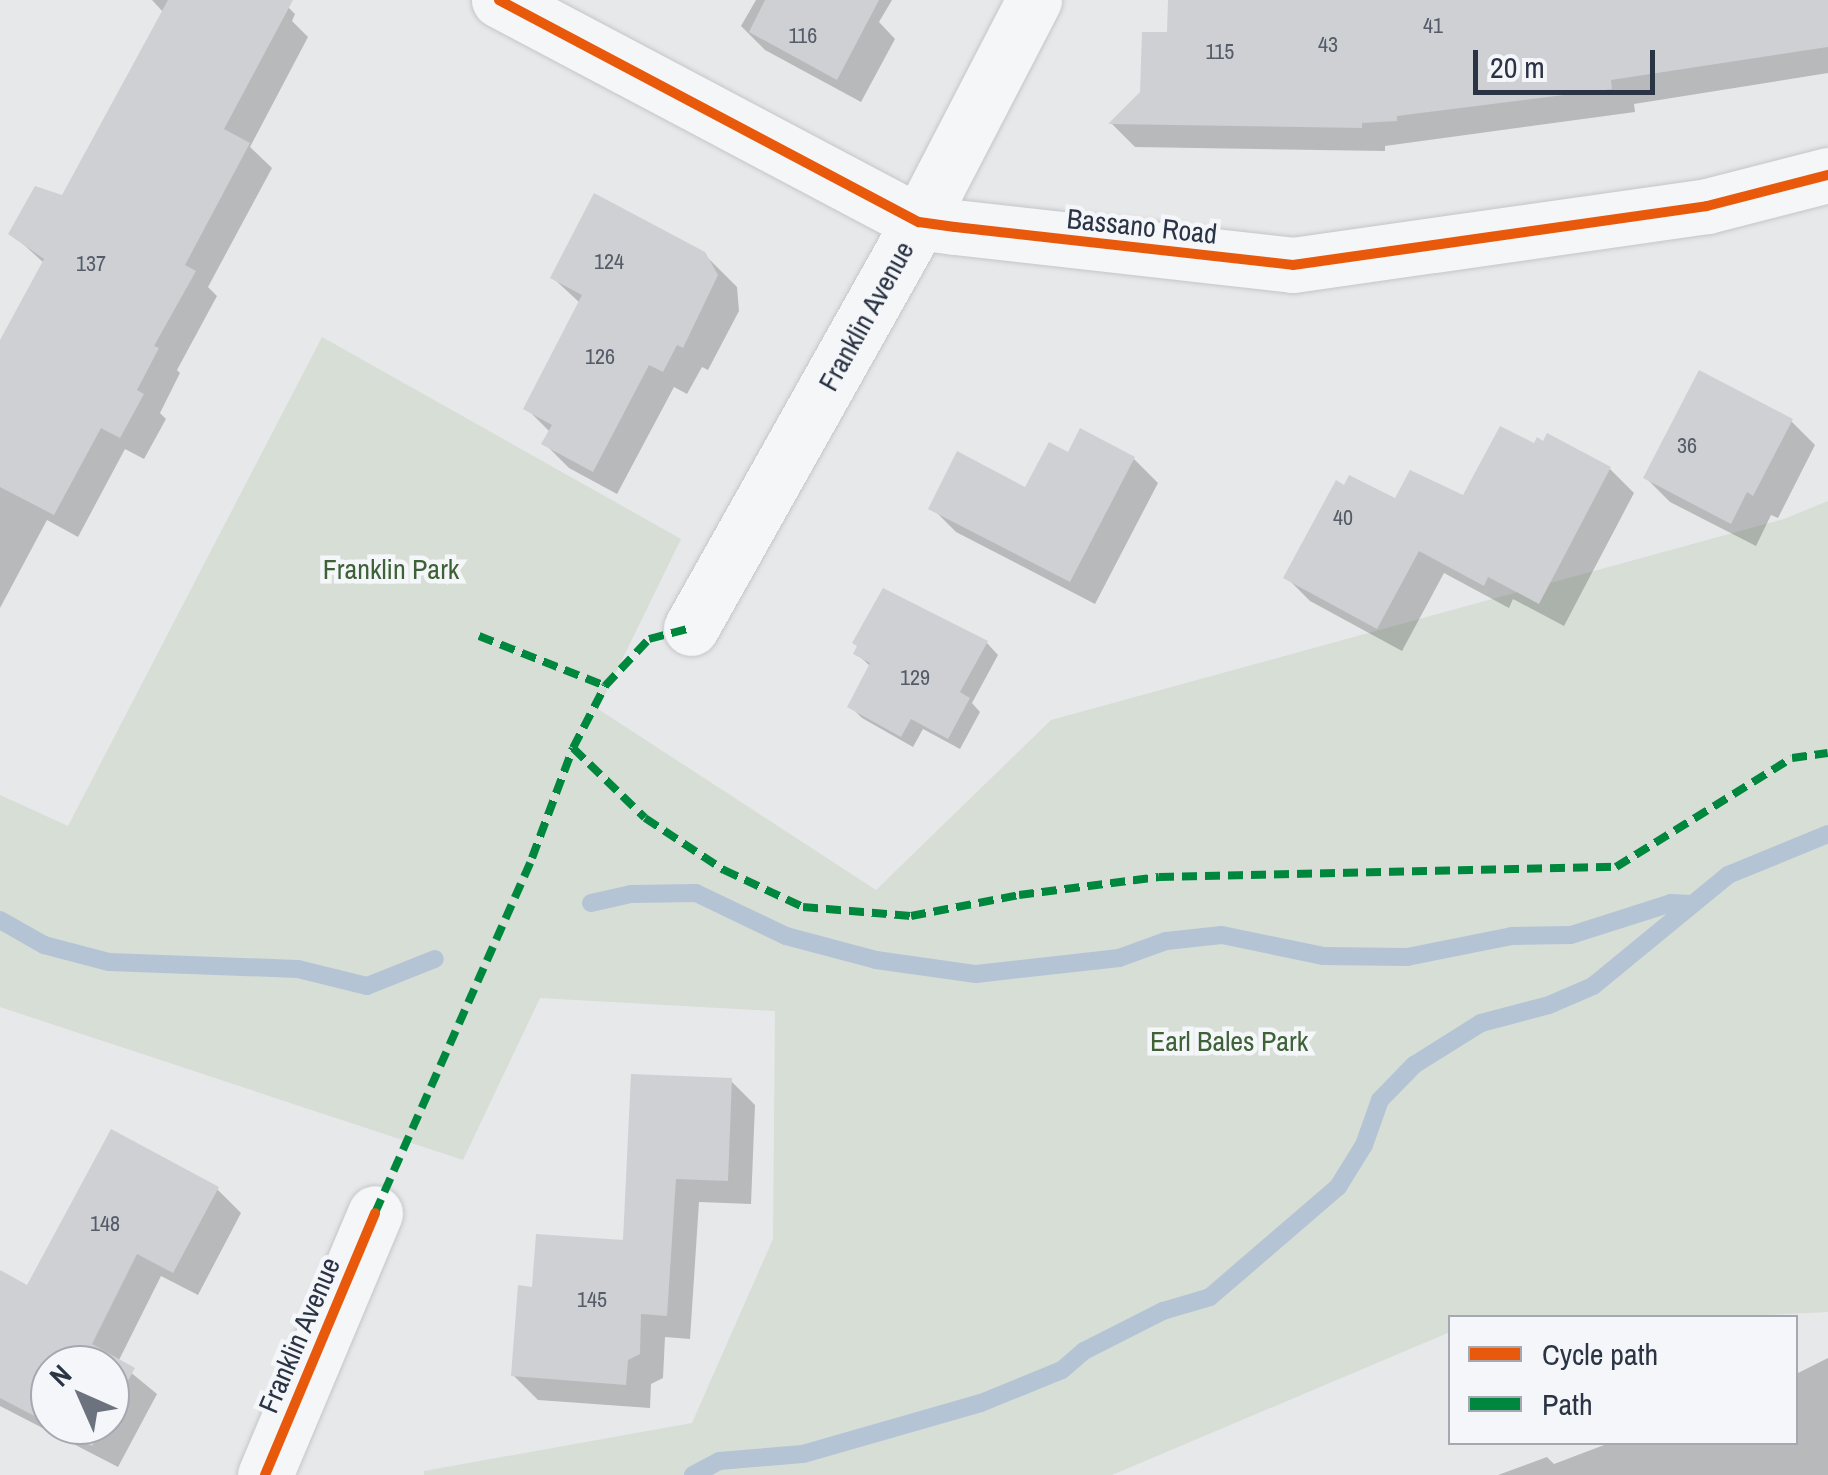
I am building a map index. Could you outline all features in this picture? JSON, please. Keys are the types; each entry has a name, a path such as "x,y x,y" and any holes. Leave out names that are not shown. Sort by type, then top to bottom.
{"street":[{"name":"Bassano Road","path":"499,0 919,222 1293,265 1707,206 1828,175"},
{"name":"Franklin Avenue","path":"691,628 919,222 1034,0"},
{"name":"Franklin Avenue","path":"265,1475 375,1213"}],"green space":[{"name":"Earl Bales Park","path":"322,337 681,539 598,709 876,890 1051,720 1784,519 1828,501 1828,1312 1448,1315 1448,1333 1112,1475 424,1475 424,1471 692,1423 773,1239 775,1011 540,998 463,1160 0,1007 0,795 68,826"}],"building":[{"path":"168,0 293,0 224,129 250,143 185,265 196,271 154,346 159,348 137,390 144,394 120,438 101,428 54,515 0,487 0,340 44,259 8,234 35,186 62,195"},
{"path":"765,0 879,0 837,80 749,32"},
{"path":"1168,0 1828,0 1828,47 1611,80 1612,89 1397,116 1397,121 1362,123 1362,128 1108,124 1140,92 1142,32 1167,32"},
{"path":"594,193 705,252 718,275 683,348 677,345 663,372 649,365 593,472 541,444 552,425 523,409 582,295 550,278"},
{"path":"1699,370 1793,419 1753,496 1747,492 1731,524 1643,478"},
{"path":"1500,426 1534,443 1537,437 1543,441 1547,433 1611,467 1539,604 1488,577 1484,586 1419,551 1377,629 1283,578 1336,480 1344,485 1349,475 1395,498 1410,470 1463,495"},
{"path":"1080,428 1135,457 1070,582 928,509 957,451 1025,487 1049,442 1068,452"},
{"path":"883,588 988,641 960,692 970,698 948,739 911,719 901,737 847,707 870,663 853,654 857,646 852,643"},
{"path":"631,1074 732,1078 728,1181 676,1179 667,1316 641,1314 640,1354 628,1360 626,1385 511,1376 518,1285 532,1287 536,1234 623,1240"},
{"path":"111,1129 219,1187 173,1273 137,1254 94,1345 30,1345 30,1414 0,1398 0,1270 27,1285"}],"waterway":[{"path":"693,1475 719,1461 803,1454 981,1403 1062,1370 1084,1351 1163,1311 1210,1297 1338,1187 1364,1145 1380,1100 1414,1065 1481,1023 1549,1005 1593,986 1728,875 1828,834"},
{"path":"591,903 631,894 696,893 786,936 876,960 976,974 1119,958 1166,941 1222,935 1323,956 1407,957 1512,936 1571,935 1671,903 1692,904"},
{"path":"0,920 44,945 109,962 298,969 367,986 435,959"}],"marked path":[{"path":"375,1213 532,858 573,748 605,686 649,639 691,628"},
{"path":"479,636 605,686"},
{"path":"573,748 645,818 724,870 803,907 911,916 1019,895 1159,877 1616,867 1792,758 1828,753"}],"cycle path":[{"path":"499,0 919,222 955,227 1293,265 1707,206 1828,175"},
{"path":"265,1475 375,1213"}],"park label":[{"name":"Franklin Park","path":"391,569"}]}
